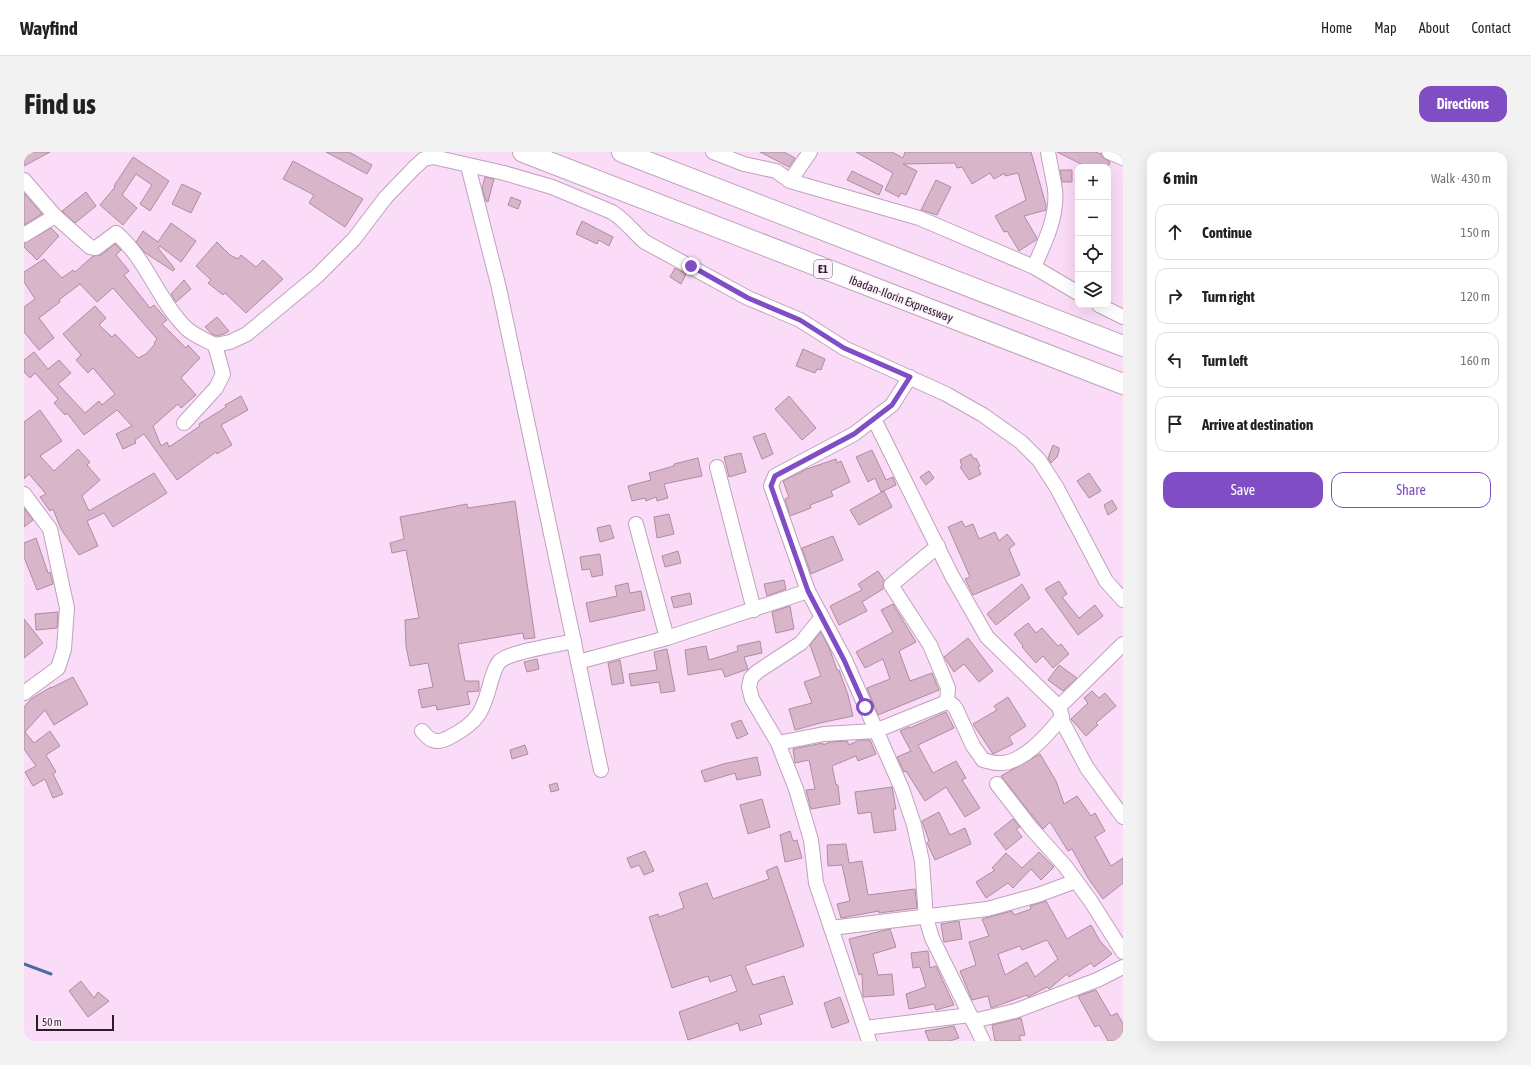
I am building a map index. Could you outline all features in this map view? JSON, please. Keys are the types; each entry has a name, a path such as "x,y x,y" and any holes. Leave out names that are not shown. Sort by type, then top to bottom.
{"highway":[{"name":"Ibadan-Ilorin Expressway","path":"523,152 1123,384"},
{"path":"622,152 1123,346"}],"street":[{"path":"713,152 744,164 776,171 790,181 919,218 1034,266 1075,291"},
{"path":"790,181 810,152"},
{"path":"1034,266 1048,235 1054,212 1055,190 1048,152"},
{"path":"1109,152 1123,158"},
{"path":"24,180 55,216 90,247 96,248 116,233 132,249 161,296 186,329 215,345 230,342 247,334 317,276 354,239 386,197 415,167 424,160 433,156 468,166 504,173 552,187 612,212 621,217 635,234 645,242 748,298 800,320 844,348 946,394 983,415 1021,442 1039,460 1074,519 1106,581 1123,600"},
{"path":"468,166 499,288 601,770"},
{"path":"24,234 55,216"},
{"path":"1105,308 1123,317"},
{"path":"184,423 216,388 223,374 215,345"},
{"path":"910,377 892,405 854,434 775,476 772,480 771,486 808,591 844,660 902,789 914,825 922,861 926,918 932,938 983,1041"},
{"path":"874,419 952,576 987,637 1061,712 1087,768 1123,817"},
{"path":"717,467 754,610"},
{"path":"24,494 50,529 67,608 64,649 58,668 24,693"},
{"path":"636,524 667,638"},
{"path":"938,546 891,585 930,645 948,688 947,702"},
{"path":"578,662 667,638 808,591"},
{"path":"822,617 801,642 757,672 751,678 749,687 752,699 778,743 806,819 811,840 816,883 867,1035 1015,1011 1097,980 1123,967"},
{"path":"422,731 429,740 438,742 466,729 477,720 484,709 494,672 499,662 509,656 574,641"},
{"path":"947,702 953,705 956,709 973,746 983,760 999,764 1010,761 1032,750 1045,738 1061,712 1123,644"},
{"path":"778,743 824,734 875,731 902,722 947,702"},
{"path":"997,784 1031,828 1076,881 1123,952"},
{"path":"831,928 926,918 987,909 1038,895 1076,881"}],"building":[{"path":"24,152 50,152 24,166"},
{"path":"326,152 349,152 372,165 367,174"},
{"path":"760,152 784,152 795,158 789,167"},
{"path":"856,152 892,152 903,158 905,152 1031,152 1046,205 1046,210 1024,216 1037,238 1019,251 1007,231 1004,232 995,216 1026,200 1018,173 1005,176 1005,173 994,179 990,173 972,184 962,167 957,168 955,163 903,164 917,171 906,195 901,193 899,197 885,190 893,173"},
{"path":"1057,152 1095,152 1101,154 1102,157 1110,162 1109,164 1081,164"},
{"path":"133,157 169,181 150,211 140,204 152,185 136,174 122,195 137,208 123,225 100,205 115,187 114,186"},
{"path":"293,161 363,199 345,227 309,203 314,195 283,179"},
{"path":"1060,170 1072,170 1072,182 1062,182"},
{"path":"852,171 883,186 879,195 847,180"},
{"path":"485,177 494,179 488,202 486,201 482,188"},
{"path":"936,180 951,187 937,215 921,210"},
{"path":"182,184 201,193 191,213 172,204"},
{"path":"86,192 96,206 75,223 62,211"},
{"path":"24,193 42,214 24,225"},
{"path":"511,197 521,201 518,209 508,205"},
{"path":"582,221 613,237 609,246 599,240 597,244 576,234"},
{"path":"171,223 196,241 181,262 160,246 158,248 175,269 173,271 144,252 136,242 143,231 158,242"},
{"path":"51,228 59,236 37,260 24,247 24,243"},
{"path":"217,242 230,255 238,259 241,255 256,267 263,260 283,279 246,313 225,293 223,295 208,283 211,280 196,266"},
{"path":"115,244 121,250 116,255 129,271 124,275 150,308 154,305 167,320 162,324 186,348 188,345 200,358 181,378 196,395 181,408 178,404 153,426 161,446 167,442 169,447 200,426 199,424 226,407 225,405 241,396 248,410 221,425 232,445 217,454 216,452 177,480 144,434 135,440 136,443 123,449 116,434 132,426 117,410 84,435 67,413 65,415 54,403 58,399 35,373 30,378 24,372 24,360 34,352 48,369 59,360 71,373 58,384 85,413 99,401 102,405 115,394 93,368 88,373 76,360 81,355 63,334 95,306 106,318 99,325 112,337 115,334 138,358 146,354 155,344 154,343 157,339 113,288 97,302 80,284 39,318 54,338 39,350 24,332 24,307 35,299 24,282 24,272 44,259 62,278 73,270 75,272 93,256 101,255"},
{"path":"675,268 686,274 681,284 670,277"},
{"path":"184,280 191,289 176,302 171,294"},
{"path":"217,317 229,331 216,336 205,327"},
{"path":"803,349 825,359 821,370 817,369 815,373 796,366"},
{"path":"789,396 816,428 802,440 775,409"},
{"path":"40,410 62,441 40,456 54,471 78,449 90,462 87,465 100,480 82,496 89,511 154,473 167,493 113,527 104,513 87,521 98,546 79,555 61,529 53,509 50,511 40,497 46,494 29,474 24,479 24,422"},
{"path":"765,433 773,454 762,459 753,437"},
{"path":"1053,445 1059,448 1059,451 1057,457 1051,463 1048,458"},
{"path":"872,450 886,480 893,477 896,485 881,492 875,478 868,482 856,457"},
{"path":"741,453 746,472 729,477 724,457"},
{"path":"971,454 974,459 976,458 980,466 978,467 981,474 969,480 960,467 962,466 960,460"},
{"path":"698,458 702,476 664,484 668,498 657,501 656,497 646,501 645,498 632,501 628,486 651,480 649,473 674,466 674,464"},
{"path":"836,459 837,463 841,461 850,482 831,491 833,496 810,505 811,508 790,516 785,499 789,497 783,481 807,469"},
{"path":"929,471 934,478 926,485 920,477"},
{"path":"1089,473 1101,491 1089,498 1077,481"},
{"path":"884,491 892,507 859,525 850,510"},
{"path":"1112,500 1117,509 1108,515 1104,505"},
{"path":"515,501 535,638 524,639 523,633 458,644 465,681 479,681 479,691 467,692 470,704 437,710 436,705 422,708 418,690 433,687 428,663 410,666 406,646 405,620 419,618 406,550 392,553 390,543 404,539 400,517 467,504 468,508"},
{"path":"24,508 33,520 24,527"},
{"path":"669,514 674,534 657,538 654,517"},
{"path":"962,521 965,527 973,524 979,539 995,532 999,541 1007,534 1015,544 1009,549 1020,575 973,595 965,579 970,577 948,527"},
{"path":"610,525 614,538 600,542 597,528"},
{"path":"833,536 843,560 811,574 802,548"},
{"path":"36,538 48,573 50,572 53,584 37,590 24,557 24,543"},
{"path":"678,551 681,563 665,567 662,556"},
{"path":"600,554 603,575 592,577 590,569 582,570 580,557"},
{"path":"878,571 884,580 883,589 862,602 867,611 839,625 830,606 862,590 858,584"},
{"path":"784,580 786,589 767,596 764,584"},
{"path":"1059,581 1067,594 1062,597 1079,618 1095,605 1103,616 1078,635 1045,589"},
{"path":"628,583 630,593 641,591 645,610 590,622 586,603 617,596 615,586"},
{"path":"1022,584 1030,598 996,625 987,614"},
{"path":"690,593 692,604 674,608 671,597"},
{"path":"893,604 916,642 899,651 910,681 932,673 939,690 878,715 867,688 890,679 883,659 865,668 856,652 893,632 881,610"},
{"path":"790,606 794,629 776,633 772,612"},
{"path":"58,612 57,628 36,630 35,614"},
{"path":"24,619 43,643 24,658"},
{"path":"1028,623 1036,633 1042,628 1058,646 1061,644 1069,654 1053,668 1043,656 1036,663 1022,647 1023,646 1014,634"},
{"path":"821,632 830,650 837,670 839,670 848,695 853,716 795,730 789,709 812,703 804,682 821,676 810,645"},
{"path":"968,638 993,671 979,682 964,664 954,672 944,657"},
{"path":"760,641 762,653 744,657 748,669 725,677 722,669 688,675 685,650 706,646 709,660 738,651 737,646"},
{"path":"667,649 675,691 661,693 659,682 631,686 629,674 657,670 654,652"},
{"path":"537,659 539,669 527,672 524,662"},
{"path":"620,660 624,683 612,685 608,663"},
{"path":"1059,665 1077,678 1063,691 1048,680"},
{"path":"73,677 88,704 54,725 45,710 25,732 34,743 50,731 60,746 46,755 56,772 53,774 63,794 53,798 45,779 33,786 25,772 36,766 24,749 24,707 31,699 51,687"},
{"path":"1092,691 1099,698 1105,693 1116,706 1096,723 1098,725 1086,736 1071,719 1088,703 1084,698"},
{"path":"1008,697 1026,726 1009,737 1013,744 993,754 973,724 997,710 994,706"},
{"path":"946,712 954,728 918,745 933,773 956,761 966,778 962,780 980,808 965,817 946,787 925,801 906,771 904,772 897,757 911,751 900,731"},
{"path":"741,720 748,734 737,739 731,724"},
{"path":"859,740 870,740 876,754 858,761 856,756 832,766 836,785 838,785 840,804 811,809 806,790 815,789 809,760 795,763 793,749 823,743 823,745 830,742 847,741 849,745"},
{"path":"525,745 528,754 512,759 510,750"},
{"path":"1040,754 1056,781 1064,804 1077,796 1091,816 1095,813 1105,831 1095,837 1111,866 1123,858 1123,883 1103,899 1088,878 1072,849 1068,851 1050,822 1043,829 1001,776"},
{"path":"757,757 761,775 737,780 735,773 705,782 701,771 723,764"},
{"path":"557,783 559,790 551,792 549,785"},
{"path":"892,787 896,809 893,809 896,830 874,833 871,812 858,814 855,792"},
{"path":"762,799 770,827 748,834 740,805"},
{"path":"939,812 950,835 965,828 971,844 935,860 927,843 929,841 922,821"},
{"path":"1013,819 1020,827 1016,829 1022,837 1006,850 994,834"},
{"path":"790,831 793,841 797,840 802,858 785,862 780,835"},
{"path":"846,844 849,863 862,861 868,895 915,889 917,908 879,913 879,911 841,918 837,904 850,901 842,865 828,866 827,845"},
{"path":"645,851 654,871 644,875 639,865 631,868 627,858"},
{"path":"1039,852 1054,867 1041,880 1031,869 1013,888 1008,883 986,898 976,882 995,870 992,868 1006,853 1022,868"},
{"path":"777,866 804,946 745,966 753,985 784,976 793,1004 759,1015 762,1024 740,1031 738,1023 688,1040 679,1012 737,991 731,975 710,982 708,976 672,988 649,917 658,914 659,917 684,908 679,893 707,883 713,899 769,879 766,871"},
{"path":"1046,901 1067,939 1091,925 1100,941 1112,954 1094,967 1091,963 1069,977 1067,974 1049,989 1047,987 1028,997 1027,995 991,1008 988,996 972,1000 960,971 976,965 969,942 989,936 982,919 1012,911 1014,915 1031,909 1030,906","holes":["1047,940 1058,959 1035,977 1027,962 1005,975 998,954 1020,946 1022,950"]},
{"path":"959,921 962,939 944,942 941,924"},
{"path":"890,929 896,947 873,954 878,975 892,974 894,995 863,997 862,974 859,975 849,939"},
{"path":"928,951 930,968 936,966 954,1005 936,1010 934,1004 909,1009 906,994 926,987 920,967 913,968 911,953"},
{"path":"81,981 94,998 98,992 109,1001 88,1017 69,991"},
{"path":"1096,990 1111,1016 1117,1013 1123,1024 1123,1041 1108,1041 1099,1025 1095,1027 1078,996"},
{"path":"840,997 849,1022 832,1028 824,1003"},
{"path":"1021,1018 1025,1035 1019,1036 1021,1041 995,1041 992,1025"},
{"path":"954,1026 959,1038 950,1041 929,1041 925,1031"}],"waterway":[{"path":"24,964 51,974"}],"route":[{"path":"691,266 748,298 800,320 844,348 910,377 892,405 854,434 775,476 772,480 771,486 808,591 844,660 865,707"}]}
